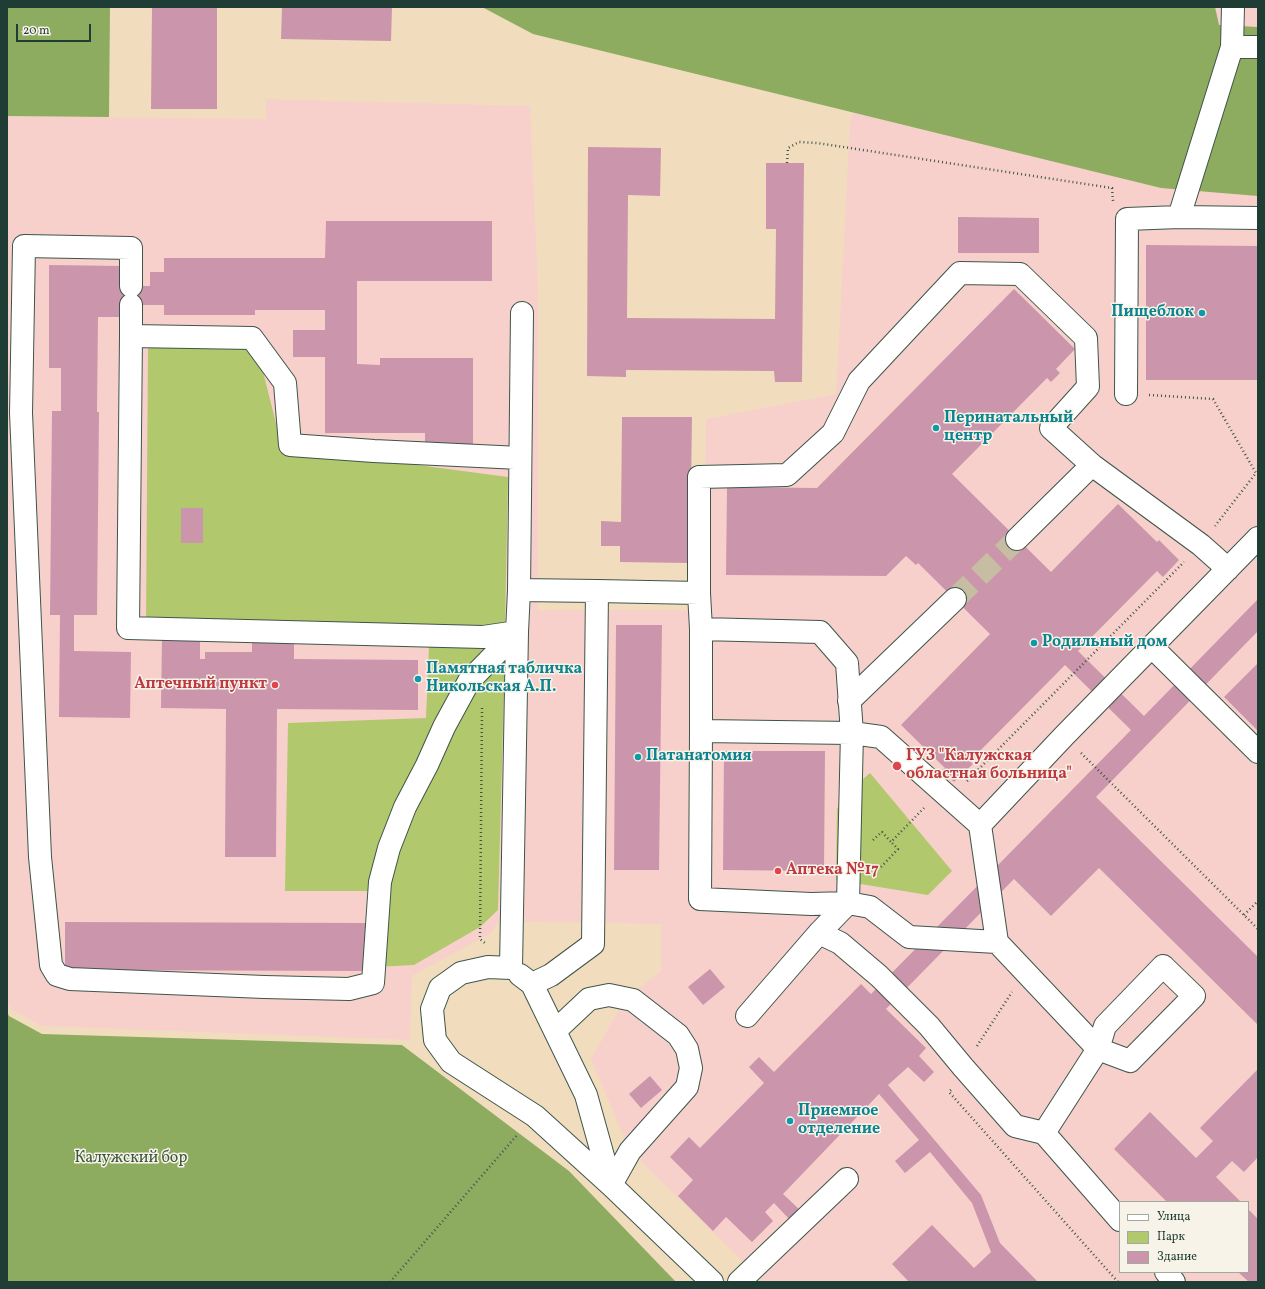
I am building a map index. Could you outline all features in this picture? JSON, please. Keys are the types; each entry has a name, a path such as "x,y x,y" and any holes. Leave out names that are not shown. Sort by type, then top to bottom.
{"street":[{"path":"1179,218 1232,47 1233,7"},
{"path":"1232,47 1258,47"},
{"path":"1126,394 1127,220 1179,218 1258,218"},
{"path":"24,246 131,248 128,628 483,637 517,632 469,681 444,727 427,765 405,807 389,848 380,882 372,984 349,989 264,987 70,979 57,975 52,964 40,850 21,413 24,246"},
{"path":"997,942 909,937 870,907 848,903 811,904 700,899 701,731 699,476 787,475 833,433 859,381 960,273 1020,274 1086,338 1088,387 1051,428 1092,465 1201,545 1228,569"},
{"path":"511,968 519,590 522,313"},
{"path":"131,336 252,338 285,383 290,445 374,451 520,458"},
{"path":"1017,539 1092,465"},
{"path":"980,825 1064,736 1258,540"},
{"path":"519,590 699,593"},
{"path":"532,984 551,975 593,944 597,591"},
{"path":"850,701 955,599"},
{"path":"700,629 820,632 847,663 852,733 848,903 819,933 747,1016"},
{"path":"1152,647 1258,752"},
{"path":"701,731 852,733 881,737 980,825 997,942 1098,1049 1044,1133"},
{"path":"819,933 840,944 885,982 929,1026 1015,1126 1044,1133 1119,1219"},
{"path":"611,1185 586,1094 532,984 511,968 488,966 461,973 440,988 432,1009 435,1040 451,1062 535,1116 611,1185 712,1282"},
{"path":"555,1031 589,999 609,995 633,1000 678,1035 687,1049 691,1068 687,1087 630,1150 611,1185"},
{"path":"739,1282 847,1179"},
{"path":"1167,1273 1174,1282"}],"path":[{"path":"1064,736 1258,929"},
{"path":"891,842 942,791"},
{"path":"849,860 882,832 898,849 881,867"},
{"path":"1244,915 1258,901"},
{"path":"390,1282 535,1116"}],"shaded area":[{"path":"878,7 1258,7 1258,1282 764,1282 630,1151 591,1059 625,999 661,971 661,924 533,922 497,923 491,933 412,976 410,1040 41,1026 11,1009 7,1000 7,116 266,119 266,99 530,106 538,288 538,610 703,610 706,419 836,394 850,123"}],"green space":[{"path":"7,7 110,7 109,117 7,116"},
{"path":"482,7 1215,7 1219,25 1258,27 1258,196 1161,188 533,34"},
{"path":"148,347 257,348 282,447 508,477 505,626 146,623"},
{"path":"429,646 505,650 498,910 480,927 414,965 375,967 377,891 285,891 288,723 426,718"},
{"path":"870,773 952,871 928,895 836,880 837,809 856,785"},
{"name":"Калужский бор","path":"7,1012 9,1016 42,1034 402,1045 569,1171 676,1282 7,1282"}],"building":[{"path":"152,7 217,7 217,109 151,109"},
{"path":"282,7 392,7 391,41 281,39"},
{"path":"588,147 661,148 660,196 628,195 627,318 775,319 776,229 766,229 766,163 804,163 802,382 775,382 774,371 626,370 626,377 587,376"},
{"path":"958,217 1039,218 1039,253 958,253"},
{"path":"326,221 492,221 492,281 357,281 357,364 380,365 380,358 473,358 473,449 425,449 425,433 325,433 325,357 293,357 293,330 325,330 325,310 255,310 255,315 164,315 164,305 124,305 124,317 98,317 97,412 99,412 97,615 74,615 74,651 131,652 130,718 59,717 60,615 50,615 52,411 61,411 61,368 49,368 49,265 124,266 124,286 150,286 150,272 164,272 164,258 325,258"},
{"name":"Пищеблок","path":"1146,245 1258,246 1258,380 1146,380"},
{"path":"1014,289 1075,349 1056,369 1060,373 1051,382 1047,378 952,474 1051,572 1118,504 1157,542 1159,540 1179,560 1163,577 1157,571 1078,651 1144,716 1258,599 1258,631 1096,797 1258,957 1258,1025 1099,868 1051,916 1014,879 886,1009 926,1048 919,1056 934,1072 924,1082 908,1067 888,1085 981,1195 1000,1243 1038,1282 909,1282 892,1264 932,1225 974,1268 991,1252 972,1203 930,1152 905,1173 895,1161 919,1140 879,1094 783,1194 801,1211 791,1221 774,1203 765,1212 773,1221 752,1242 726,1217 713,1231 678,1196 693,1180 670,1157 689,1137 700,1148 764,1083 749,1067 759,1057 774,1072 861,984 871,994 1131,730 1065,665 970,761 973,764 954,782 942,770 945,768 901,725 990,634 918,563 916,565 906,556 886,576 726,575 727,487 817,488"},
{"path":"622,417 692,417 690,563 620,562 620,546 601,546 601,521 621,522"},
{"path":"181,508 203,508 203,543 181,543"},
{"name":"Патанатомия","path":"616,625 662,625 659,870 614,870"},
{"path":"162,638 200,638 200,659 205,659 205,652 252,652 252,642 294,643 294,659 418,660 418,710 277,709 276,857 225,857 226,709 161,708"},
{"path":"1258,663 1258,731 1224,697"},
{"path":"724,751 825,751 824,871 723,870"},
{"path":"65,922 368,923 368,971 65,970"},
{"path":"710,969 725,987 703,1005 688,987"},
{"path":"1258,1069 1258,1157 1244,1172 1232,1161 1216,1177 1240,1201 1166,1201 1114,1149 1150,1112 1196,1158 1213,1141 1200,1128"},
{"path":"650,1076 662,1090 641,1108 629,1094"},
{"path":"1249,1210 1258,1219 1258,1282 1249,1282 1239,1273 1249,1273"}],"tunnel":[{"path":"955,599 1017,539"}],"place":[{"name":"Пищеблок","path":"1202,313"},
{"name":"Перинатальный центр","path":"936,428"},
{"name":"Родильный дом","path":"1034,643"},
{"name":"Памятная табличка Никольская А.П.","path":"418,679"},
{"name":"Аптечный пункт","path":"275,685"},
{"name":"Патанатомия","path":"638,757"},
{"name":"ГУЗ \"Калужская областная больница\"","path":"897,766"},
{"name":"Аптека №17","path":"778,871"},
{"name":"Приемное отделение","path":"790,1121"}]}
